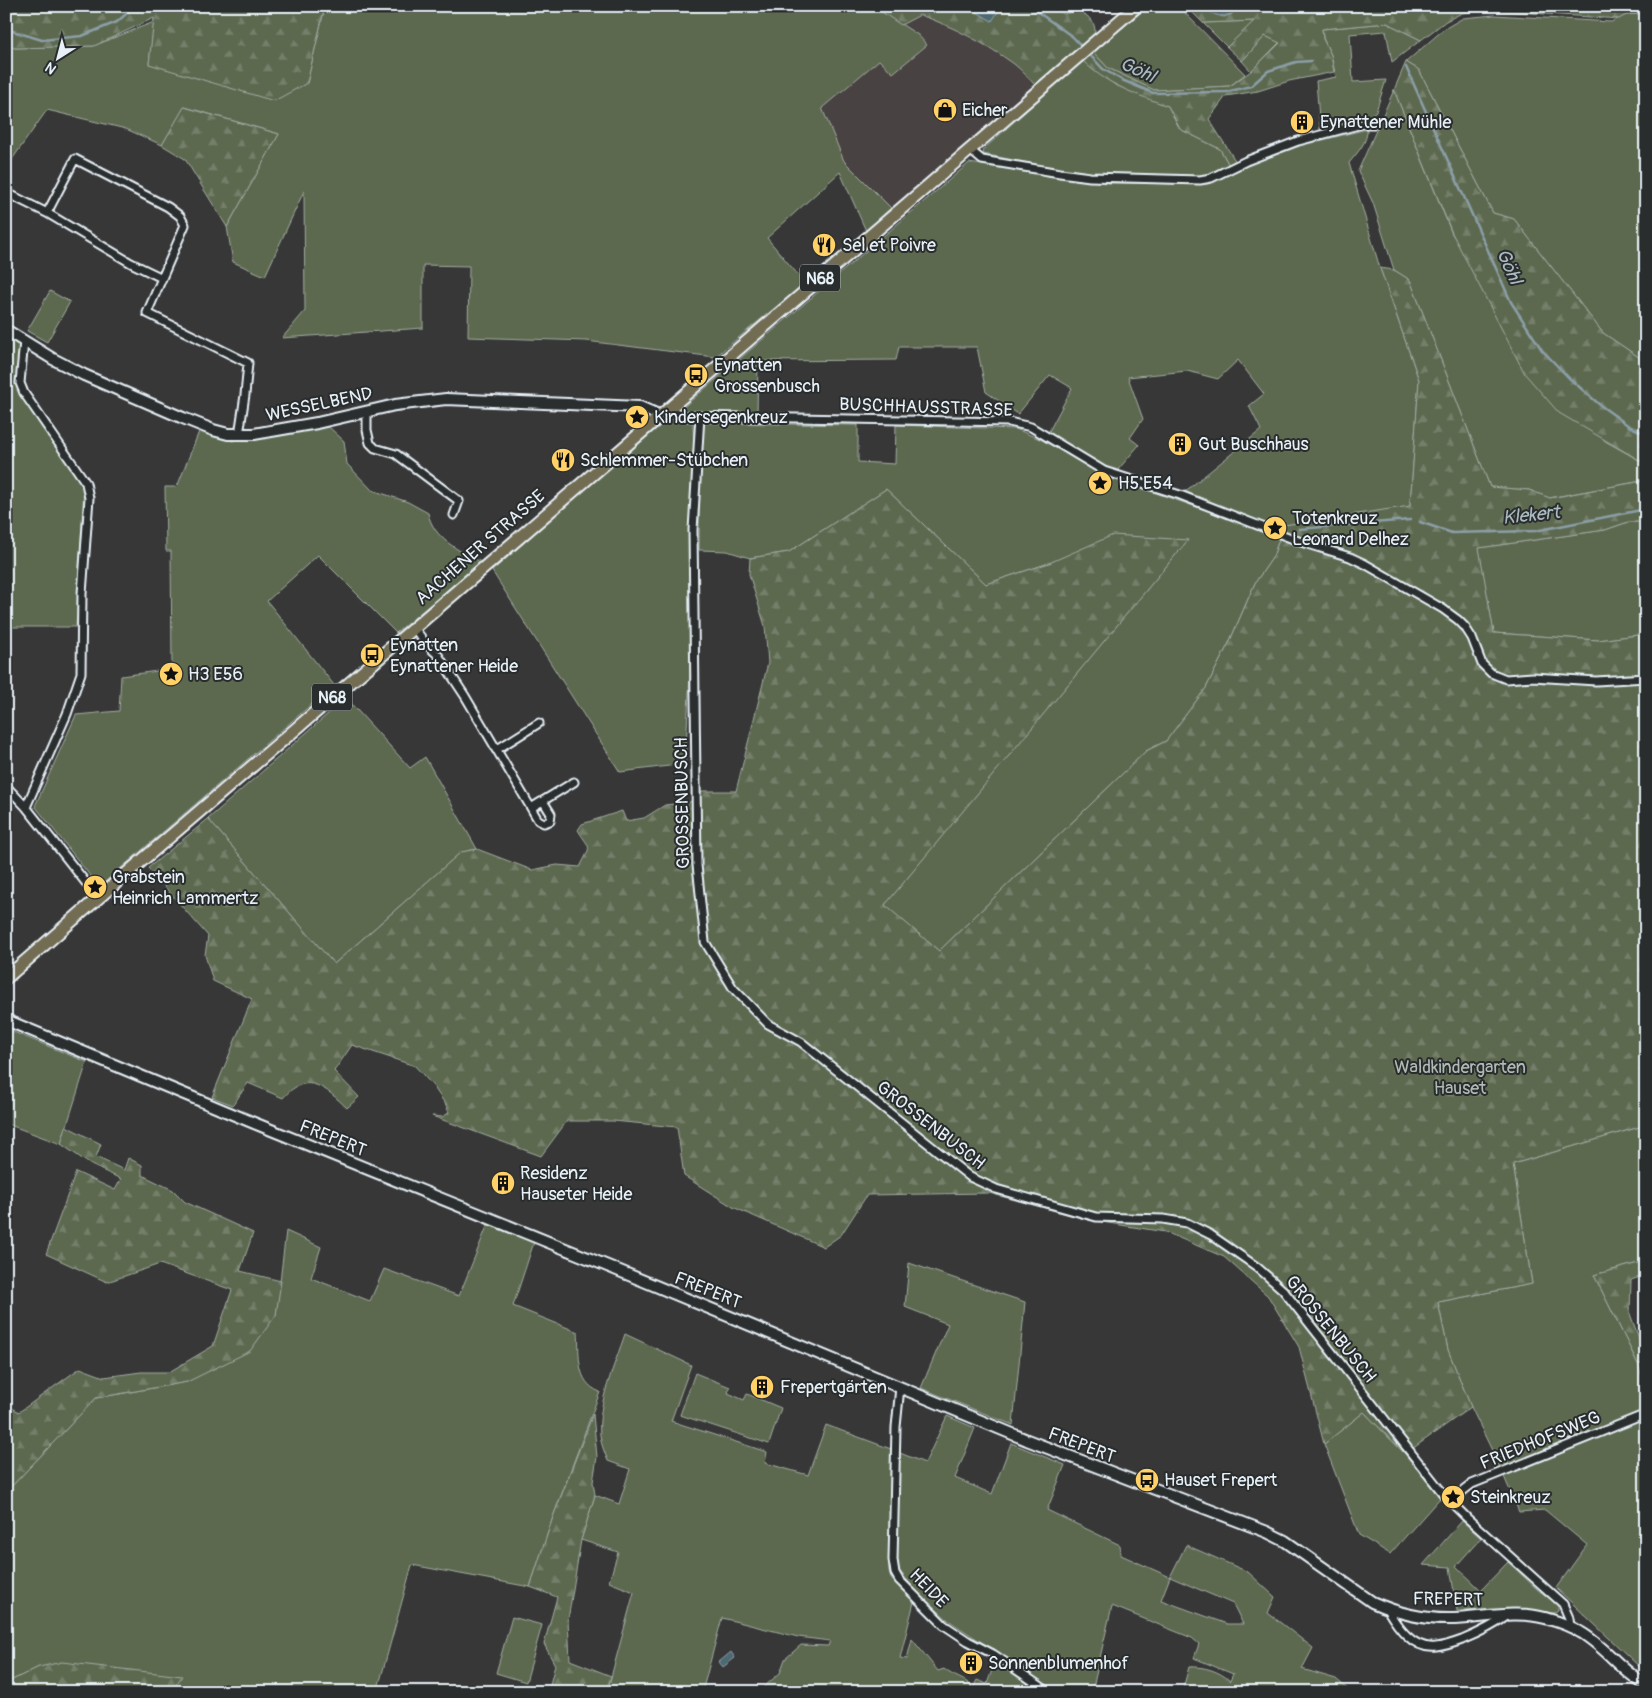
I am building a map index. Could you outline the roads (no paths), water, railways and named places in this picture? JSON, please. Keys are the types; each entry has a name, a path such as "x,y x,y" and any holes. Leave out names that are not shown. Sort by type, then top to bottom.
{"main road":[{"name":"AACHENER STRASSE","path":"6,978 1137,6"}],"street":[{"path":"970,150 982,160 1090,177 1200,180 1211,178 1246,161 1298,141 1362,124 1374,124"},
{"path":"46,213 75,159 168,207 180,216 185,225 147,313 248,363 246,395 239,435"},
{"path":"7,193 46,213 131,263 162,278"},
{"name":"WESSELBEND","path":"6,330 53,359 84,375 213,430 239,435 299,426 395,405 446,399 640,407 656,414 659,418"},
{"path":"24,341 20,383 24,393 86,484 89,498 82,594 81,673 67,714 26,807"},
{"name":"BUSCHHAUSSTRASSE","path":"671,408 685,416 1009,422 1031,427 1104,471 1180,496 1365,564 1443,608 1458,620 1472,638 1482,664 1491,673 1506,679 1533,678 1596,681 1646,678"},
{"path":"367,412 367,430 370,443 375,448 396,454 459,501 454,516"},
{"name":"GROSSENBUSCH","path":"700,416 693,530 697,865 705,942 733,988 768,1024 801,1042 924,1141 979,1182 996,1189 1096,1218 1164,1219 1187,1223 1211,1235 1258,1267 1283,1290 1453,1504 1563,1604 1570,1628"},
{"path":"414,628 438,656 465,696 538,820 544,824 550,821 551,814 543,800"},
{"path":"496,750 539,723"},
{"path":"531,808 574,782"},
{"path":"6,786 26,807 98,898"},
{"name":"FREPERT","path":"6,1020 236,1116 543,1239 1091,1466 1267,1532 1285,1541 1372,1602 1387,1609 1420,1618 1454,1619 1510,1614 1545,1618 1580,1632 1626,1671 1646,1685"},
{"name":"HEIDE","path":"900,1388 893,1491 893,1560 895,1573 899,1580 944,1625 968,1641 993,1654 1049,1692"},
{"name":"FRIEDHOFSWEG","path":"1453,1504 1463,1491 1472,1484 1646,1414"},
{"name":"FREPERT","path":"1387,1609 1396,1624 1410,1639 1425,1646 1435,1648 1471,1637 1496,1625 1510,1614"}],"water":[{"path":"967,6 992,6 999,10 992,21"},
{"path":"1201,6 1239,6 1230,14 1221,16 1211,13"},
{"path":"731,1652 735,1658 723,1667 719,1662"}],"waterway":[{"name":"Göhl","path":"6,29 42,40 82,36 117,22 135,6"},
{"name":"Göhl","path":"287,6 290,8 292,6"},
{"name":"Göhl","path":"1029,6 1073,37 1083,48"},
{"name":"Göhl","path":"1089,54 1103,69 1122,80 1153,93 1226,92 1251,86 1268,71 1296,62 1311,61"},
{"name":"Göhl","path":"1406,67 1511,302 1542,350 1569,378 1600,405 1629,426 1646,434"},
{"name":"Klekert","path":"1420,522 1452,533 1535,531 1646,509"},
{"name":"Klekert","path":"1299,529 1410,520"}],"place":[{"name":"Eicher","path":"945,110"},
{"name":"Eynattener Mühle","path":"1302,122"},
{"name":"Sel et Poivre","path":"824,245"},
{"name":"Eynatten Grossenbusch","path":"696,375"},
{"name":"Kindersegenkreuz","path":"637,417"},
{"name":"Gut Buschhaus","path":"1180,444"},
{"name":"Schlemmer-Stübchen","path":"563,460"},
{"name":"H5 E54","path":"1100,483"},
{"name":"Totenkreuz Leonard Delhez","path":"1275,528"},
{"name":"Eynatten Eynattener Heide","path":"372,655"},
{"name":"H3 E56","path":"171,674"},
{"name":"Grabstein Heinrich Lammertz","path":"95,887"},
{"name":"Residenz Hauseter Heide","path":"503,1183"},
{"name":"Frepertgärten","path":"762,1387"},
{"name":"Hauset Frepert","path":"1147,1480"},
{"name":"Steinkreuz","path":"1453,1497"},
{"name":"Sonnenblumenhof","path":"971,1663"}],"park label":[{"name":"Waldkindergarten Hauset","path":"1460,1077"}]}
